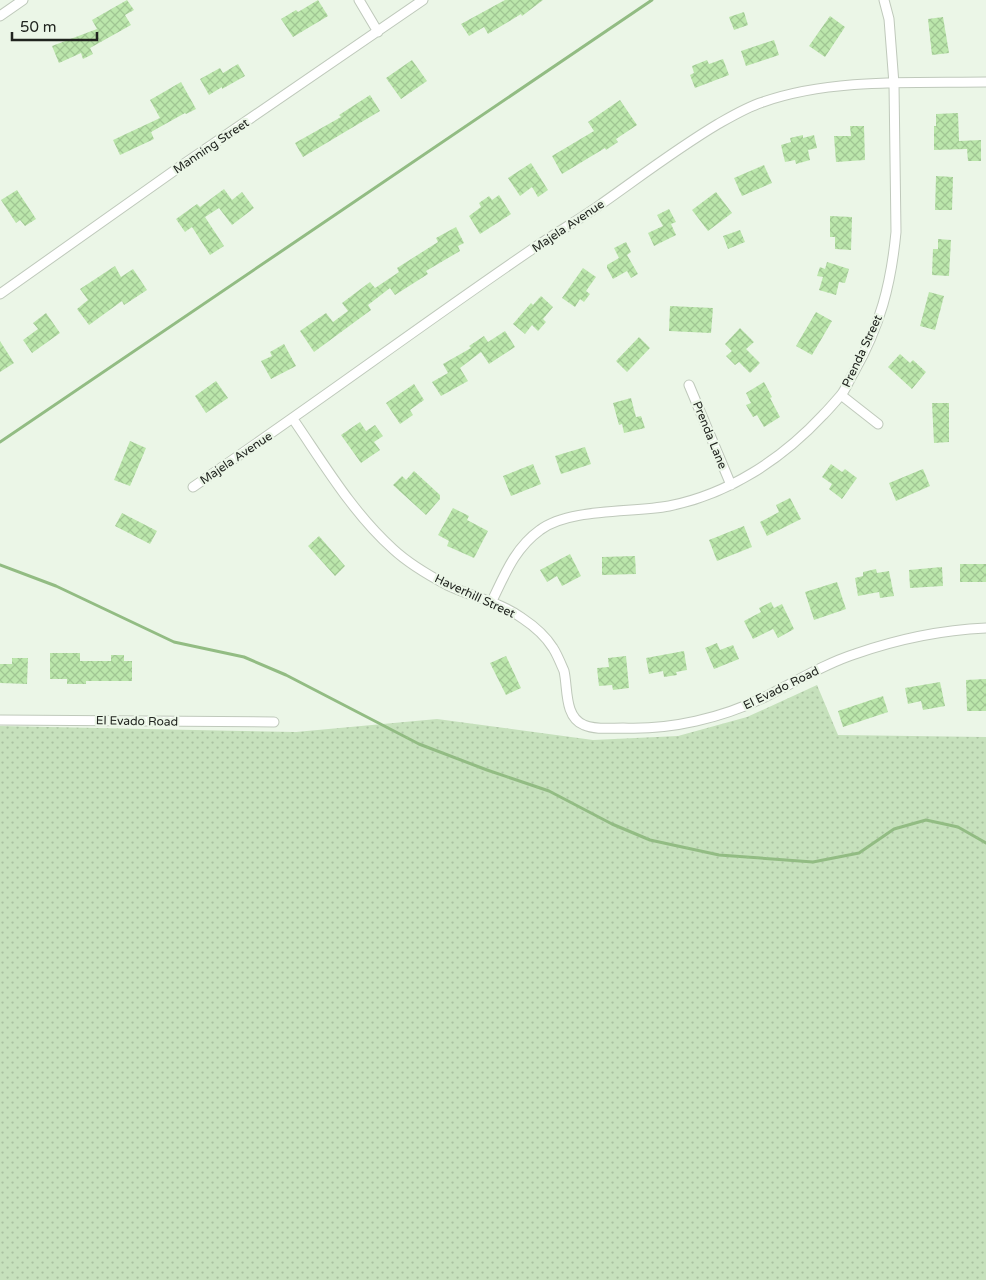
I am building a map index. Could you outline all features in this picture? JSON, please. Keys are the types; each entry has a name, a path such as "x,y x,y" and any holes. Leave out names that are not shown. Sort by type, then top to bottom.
{"street":[{"path":"0,16 22,0"},
{"path":"359,0 378,32"},
{"name":"Manning Street","path":"0,294 178,168 423,0"},
{"name":"Prenda Street","path":"492,601 510,562 524,544 541,529 562,519 671,506 731,485 760,469 786,450 841,395 860,362 876,328 889,285 896,232 894,84 889,19 884,0"},
{"name":"Majela Avenue","path":"193,487 293,419 532,249 596,208 695,138 732,116 762,102 790,94 823,88 986,82"},
{"name":"Prenda Lane","path":"689,385 731,485"},
{"path":"841,395 878,424"},
{"name":"Haverhill Street","path":"293,419 345,495 371,528 394,551 448,585 492,601 520,616 542,633 553,648 563,670 569,704 574,718"},
{"name":"El Evado Road","path":"574,718 584,725 600,728 637,729 705,719 737,709 853,654 900,640 941,632 986,628"},
{"name":"El Evado Road","path":"0,720 274,722"}],"green space":[{"path":"817,685 838,735 986,737 986,1280 0,1280 0,726 296,732 437,719 593,740 678,736 747,717"}],"building":[{"path":"127,0 134,10 125,15 131,25 90,48 93,54 83,59 81,53 59,63 52,46 97,29 92,20"},
{"path":"318,0 328,16 293,37 281,19 296,10 298,12"},
{"path":"505,0 543,0 522,16 521,14 488,34 484,27 469,36 461,24"},
{"path":"744,12 748,25 734,30 729,17"},
{"path":"830,16 845,27 825,57 809,46"},
{"path":"943,17 949,53 932,55 928,19"},
{"path":"774,40 779,55 746,66 741,51"},
{"path":"723,59 729,75 695,88 690,75 694,73 692,66 707,60 709,64"},
{"path":"412,60 427,81 401,99 386,78"},
{"path":"238,64 245,76 209,95 200,79 220,68 223,73"},
{"path":"181,82 196,109 151,132 154,139 120,155 113,140 160,118 150,100"},
{"path":"370,95 380,111 303,157 295,143 341,117 339,115"},
{"path":"620,100 637,125 616,139 618,142 606,150 605,148 562,174 552,156 594,131 588,122"},
{"path":"958,113 959,141 981,140 981,161 968,161 967,149 934,150 936,114"},
{"path":"850,126 864,126 865,160 836,162 834,136 851,136"},
{"path":"803,135 803,138 814,135 817,148 808,150 810,160 796,164 795,160 785,162 781,145 791,142 790,138"},
{"path":"531,163 548,190 538,197 532,187 520,196 508,178"},
{"path":"764,165 772,183 742,196 734,178"},
{"path":"936,176 953,177 952,210 935,210"},
{"path":"224,189 232,200 242,192 254,208 232,225 219,208 205,217 224,246 210,255 192,227 185,232 176,219 197,204 200,207"},
{"path":"17,190 36,219 25,226 20,220 16,223 1,200"},
{"path":"716,192 732,213 708,231 692,210"},
{"path":"499,195 511,214 480,234 469,216 481,207 479,203 489,196 492,200"},
{"path":"669,209 676,222 671,224 676,235 654,246 648,233 663,226 657,215"},
{"path":"830,216 852,217 851,250 835,249 835,237 830,237"},
{"path":"456,227 464,243 458,246 460,251 426,271 428,274 395,295 390,288 368,305 371,310 314,352 300,331 326,313 333,322 348,311 342,303 370,282 375,288 399,272 397,268 438,242 436,238"},
{"path":"740,230 745,242 728,249 723,236"},
{"path":"938,239 951,240 949,276 932,275 933,249 938,249"},
{"path":"626,242 631,252 627,255 638,274 631,278 627,271 613,279 607,265 619,258 614,248"},
{"path":"827,262 849,269 845,283 839,282 836,295 819,290 823,277 817,276 820,267 825,269"},
{"path":"115,266 121,277 133,269 147,290 124,305 122,301 89,325 77,309 88,300 80,289"},
{"path":"583,268 596,277 586,291 590,294 584,302 580,299 575,307 562,298"},
{"path":"929,292 944,296 935,330 920,326"},
{"path":"541,296 553,307 543,319 546,322 538,331 532,325 525,334 513,324 531,303 533,305"},
{"path":"670,306 713,308 711,333 669,331"},
{"path":"816,312 832,321 812,355 796,346"},
{"path":"46,313 60,333 32,353 23,340 38,329 33,323"},
{"path":"740,328 754,342 746,349 760,363 750,373 739,362 735,365 726,356 732,351 725,344"},
{"path":"505,331 515,347 489,364 481,352 460,368 468,381 441,396 432,382 448,373 443,364 471,348 469,346 484,336 488,342"},
{"path":"639,337 650,348 627,372 616,361"},
{"path":"0,341 14,363 0,372"},
{"path":"284,344 296,366 271,379 261,361 272,356 270,352"},
{"path":"900,354 910,363 913,360 926,372 912,389 888,367"},
{"path":"216,381 228,398 206,413 195,396"},
{"path":"764,382 780,417 764,427 757,415 753,417 746,405 751,403 746,393"},
{"path":"414,384 424,400 410,410 413,415 400,424 386,403"},
{"path":"631,398 636,417 641,416 645,428 624,433 622,424 619,425 613,403"},
{"path":"932,403 949,403 949,442 934,443"},
{"path":"360,422 366,431 375,425 383,436 374,442 380,450 361,463 341,435"},
{"path":"130,441 146,448 130,486 114,480"},
{"path":"585,447 591,464 561,474 555,456"},
{"path":"533,464 541,484 511,496 503,476"},
{"path":"831,464 842,472 845,469 857,478 842,499 829,489 832,484 822,477"},
{"path":"923,469 930,486 896,501 889,483"},
{"path":"414,471 440,495 440,499 426,515 393,485 402,476 406,480"},
{"path":"790,498 801,519 767,536 760,522 779,512 776,505"},
{"path":"453,508 469,516 467,520 488,531 474,558 447,546 449,541 438,535"},
{"path":"122,513 157,531 150,544 115,526"},
{"path":"744,526 752,547 717,561 709,540"},
{"path":"319,536 345,566 335,576 308,546"},
{"path":"570,554 581,576 562,586 557,576 547,582 540,570"},
{"path":"635,556 636,574 602,575 602,557"},
{"path":"960,564 986,564 986,582 960,582"},
{"path":"942,567 943,586 910,588 909,570"},
{"path":"876,569 877,573 889,571 894,596 880,598 879,592 858,596 855,578 863,576 863,572"},
{"path":"837,582 846,609 814,620 805,592"},
{"path":"771,602 774,608 782,604 794,629 778,638 773,629 753,639 744,621 761,612 759,608"},
{"path":"717,643 720,650 733,645 739,659 714,669 705,648"},
{"path":"684,651 687,670 676,672 677,675 664,677 663,671 649,674 646,658"},
{"path":"50,653 80,653 80,661 111,661 111,655 124,655 124,661 132,661 132,681 86,681 86,684 67,684 67,679 50,679"},
{"path":"506,656 521,688 506,695 490,663"},
{"path":"626,656 629,688 613,690 612,685 599,686 597,668 609,667 608,658"},
{"path":"12,658 28,658 27,684 0,683 0,664 12,664"},
{"path":"986,679 986,711 967,711 966,680"},
{"path":"940,682 945,706 923,710 921,701 908,704 905,688"},
{"path":"883,696 888,712 843,727 838,711"}],"waterway":[{"path":"0,442 652,0"},
{"path":"0,565 56,586 174,642 244,657 286,675 419,744 549,791 612,824 650,840 719,855 813,862 859,853 894,829 926,820 958,827 986,843"}]}
